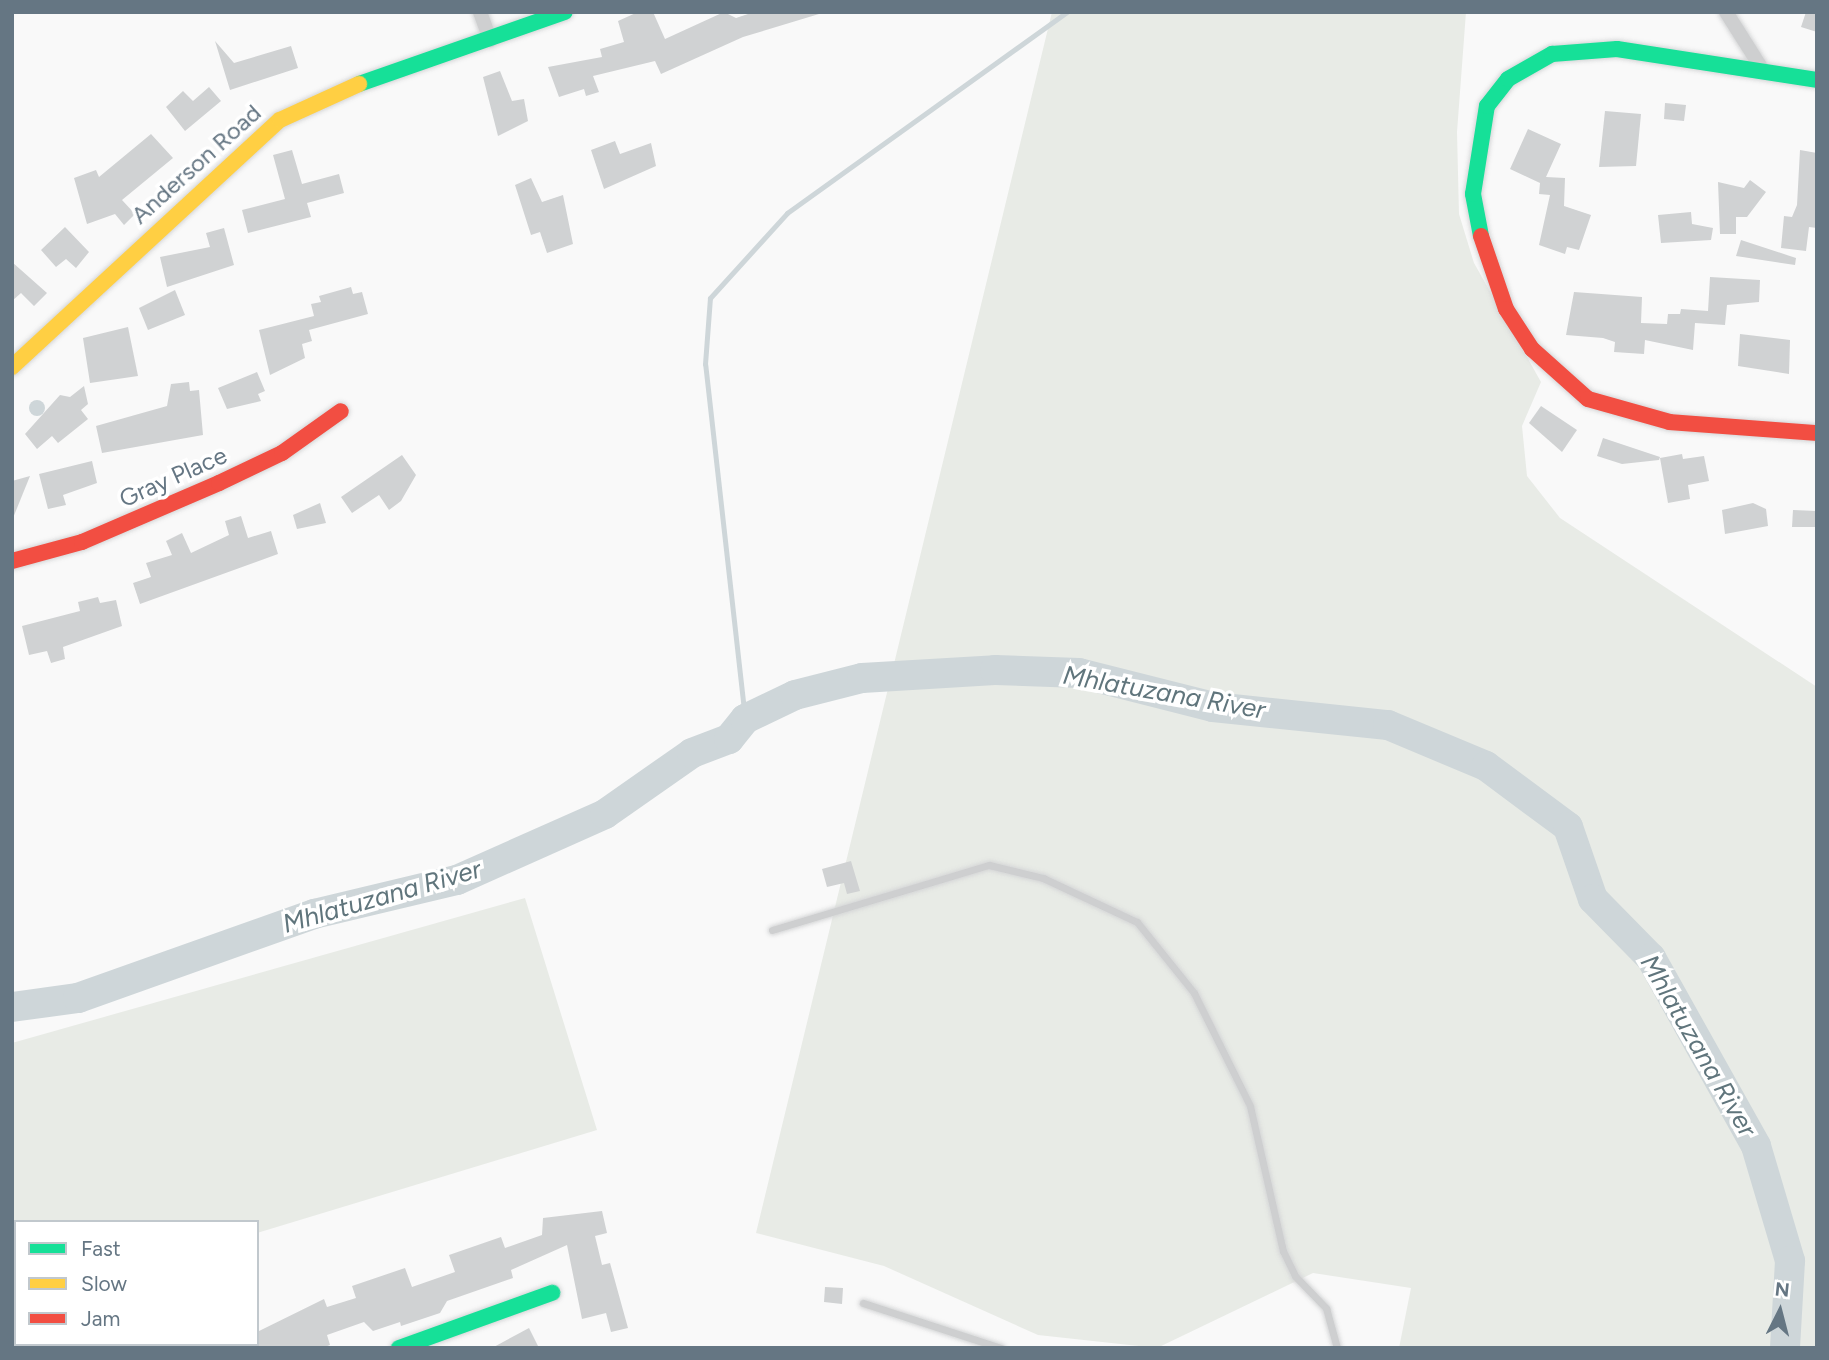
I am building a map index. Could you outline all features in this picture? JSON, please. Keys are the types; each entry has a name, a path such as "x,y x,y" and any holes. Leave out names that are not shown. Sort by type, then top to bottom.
{"street":[{"path":"480,12 490,40"},
{"name":"Anderson Road","path":"12,366 280,120 338,91 565,12"},
{"path":"1726,12 1762,69"},
{"path":"1817,80 1762,69 1616,49 1552,54 1508,79 1487,106 1473,194 1482,243 1506,309 1532,349 1588,399 1670,422 1817,433"},
{"name":"Gray Place","path":"12,561 82,542 219,483 282,453 341,411"},
{"path":"399,1348 552,1293"}],"lane":[{"path":"772,930 989,865 1054,882 1137,922 1194,993 1250,1105 1280,1244 1295,1276 1326,1308 1337,1348"},
{"path":"863,1303 1000,1348"}],"shaded area":[{"path":"1052,12 1466,12 1457,132 1459,214 1474,263 1541,382 1522,426 1527,476 1560,518 1817,687 1817,1348 1399,1348 1411,1288 1313,1273 1157,1348 1038,1335 884,1266 756,1233"},
{"path":"34,400 40,400 45,408 43,414 34,416 29,411 29,405"},
{"path":"525,898 597,1130 259,1232 259,1220 14,1220 14,1346 38,1346 12,1348 12,1043"}],"building":[{"path":"638,12 653,12 665,39 724,12 736,18 754,12 819,14 743,37 661,74 655,61 593,76 599,92 586,96 584,89 559,97 548,67 602,57 600,49 624,42 618,21"},
{"path":"1806,12 1817,12 1817,32 1801,27"},
{"path":"215,41 234,63 291,46 298,68 230,90"},
{"path":"500,71 512,101 524,99 528,121 498,136 483,77"},
{"path":"209,87 221,101 185,131 166,107 183,91 193,101"},
{"path":"1665,103 1686,105 1684,121 1664,119"},
{"path":"1605,111 1641,114 1636,166 1599,167"},
{"path":"1528,129 1561,144 1546,177 1565,178 1564,206 1591,215 1579,250 1567,247 1565,254 1539,245 1550,195 1539,194 1540,183 1510,169"},
{"path":"151,134 173,158 122,200 135,214 124,225 115,214 87,224 74,178 96,170 99,177"},
{"path":"615,141 620,154 651,143 656,166 604,189 591,150"},
{"path":"292,150 302,184 339,174 344,193 307,203 311,217 248,233 242,210 285,199 273,155"},
{"path":"1800,150 1817,153 1817,228 1809,227 1806,251 1781,248 1784,216 1792,217 1797,205"},
{"path":"531,178 542,202 563,195 573,244 547,253 540,232 531,235 515,185"},
{"path":"1750,180 1766,192 1747,217 1736,217 1736,234 1720,234 1718,182 1744,188"},
{"path":"1691,212 1692,224 1713,228 1711,240 1661,243 1658,215"},
{"path":"65,227 89,252 76,268 66,259 56,267 41,250"},
{"path":"224,228 234,265 167,287 160,257 210,247 206,233"},
{"path":"1741,240 1796,258 1795,265 1736,256"},
{"path":"12,262 47,293 34,306 21,293 12,301"},
{"path":"1710,277 1760,280 1759,302 1727,305 1725,325 1695,323 1693,350 1645,340 1644,354 1614,352 1615,342 1603,338 1566,335 1574,292 1642,297 1641,323 1667,324 1668,314 1680,314 1681,309 1708,311"},
{"path":"351,287 353,294 362,292 368,314 309,330 312,341 302,344 305,358 270,375 259,330 314,316 311,304 321,302 319,296"},
{"path":"175,290 185,315 148,330 139,308"},
{"path":"128,327 138,376 90,383 83,338"},
{"path":"1740,334 1790,340 1789,374 1738,366"},
{"path":"257,372 265,391 258,394 261,401 227,409 218,388"},
{"path":"189,382 190,391 199,390 203,435 102,453 96,426 167,406 171,384"},
{"path":"84,386 88,404 81,410 88,419 58,443 52,436 37,449 25,434 60,395 70,397"},
{"path":"1541,406 1577,430 1562,452 1529,423"},
{"path":"1603,438 1660,457 1659,460 1622,464 1597,456"},
{"path":"1682,454 1683,459 1704,456 1709,481 1688,485 1690,499 1668,503 1660,458"},
{"path":"402,455 416,475 401,501 389,510 379,495 352,513 341,497"},
{"path":"92,461 97,483 63,495 66,505 48,509 39,474"},
{"path":"30,476 13,518 12,518 12,481"},
{"path":"320,503 326,523 297,529 293,515"},
{"path":"1753,503 1766,509 1768,526 1725,534 1722,510"},
{"path":"1793,510 1817,511 1817,527 1792,527"},
{"path":"241,516 248,538 271,531 278,554 140,604 133,583 151,577 146,563 172,555 166,541 182,533 191,553 229,535 225,521"},
{"path":"98,597 100,603 116,600 122,626 63,647 65,659 51,663 47,651 29,655 22,626 80,611 78,602"},
{"path":"851,861 860,891 847,894 844,883 827,887 822,869"},
{"path":"602,1211 607,1233 595,1236 602,1265 610,1263 628,1328 611,1332 606,1313 582,1319 567,1245 511,1270 513,1278 447,1301 440,1313 401,1326 400,1322 373,1331 364,1322 327,1335 330,1345 322,1348 257,1348 259,1331 324,1299 327,1307 356,1298 352,1286 405,1268 412,1287 455,1272 449,1255 501,1237 505,1248 542,1235 543,1218"},
{"path":"825,1287 843,1288 842,1304 824,1302"},
{"path":"529,1328 539,1348 492,1348"}],"waterway":[{"path":"745,719 705,364 710,298 787,213 1067,12"},
{"name":"Mhlatuzana River","path":"12,1007 78,998 314,914 457,880 605,814 692,753 729,739 745,719 795,695 862,678 995,670 1079,673 1213,707 1388,725 1486,766 1568,827 1593,899 1651,958 1756,1146 1790,1261 1785,1348"}],"traffic: fast":[{"path":"359,84 565,12"},
{"path":"1481,236 1473,194 1487,106 1508,79 1552,54 1617,49 1817,80"},
{"path":"399,1348 552,1293"}],"traffic: slow":[{"path":"12,367 280,120 359,84"}],"traffic: jam":[{"path":"1481,236 1506,309 1532,349 1588,399 1670,422 1817,433"},
{"path":"12,561 82,542 219,483 282,453 341,411"}]}
